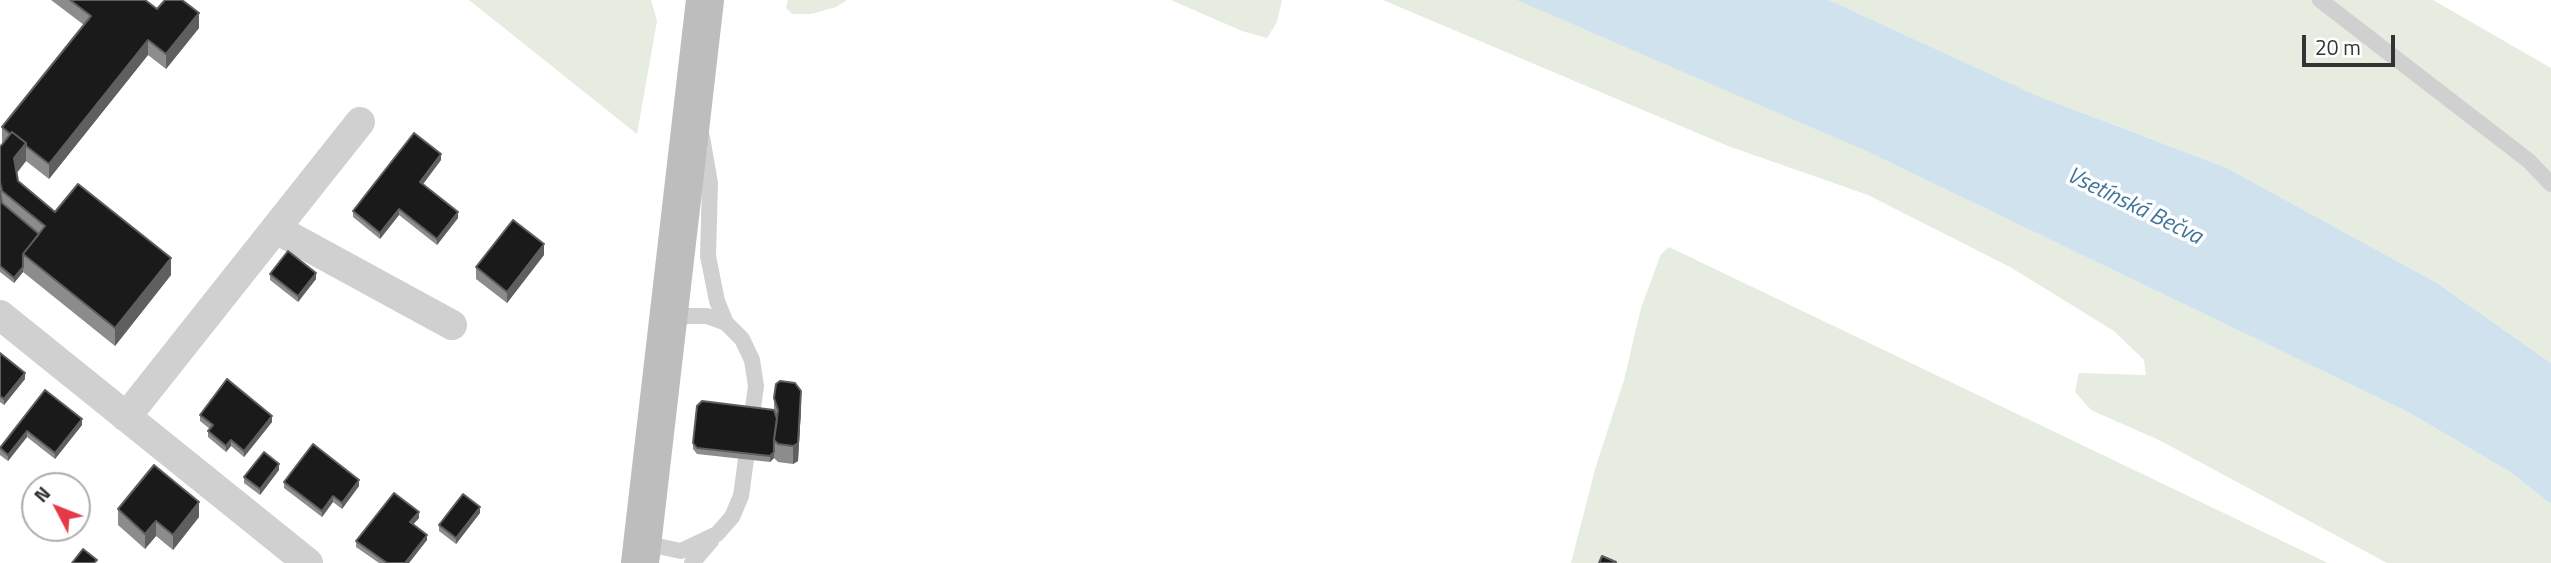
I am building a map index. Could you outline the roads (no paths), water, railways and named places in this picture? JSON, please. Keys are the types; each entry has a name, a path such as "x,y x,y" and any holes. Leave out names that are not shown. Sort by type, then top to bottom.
{"main road":[{"path":"642,553 705,0"}],"street":[{"path":"126,417 360,122"},
{"path":"276,229 452,325"},
{"path":"0,316 308,563"}],"lane":[{"path":"2320,0 2529,161 2551,184"},
{"path":"692,563 732,517 741,496 756,386 752,360 742,339 726,323 718,302 708,256 710,183 693,101"},
{"path":"669,322 687,316 707,316 726,323"},
{"path":"642,553 681,551 717,534"}],"water":[{"name":"Vsetínská Bečva","path":"1517,0 1829,0 2038,96 2227,168 2437,283 2551,363 2551,504 2510,472 2410,413 1866,151"}]}
